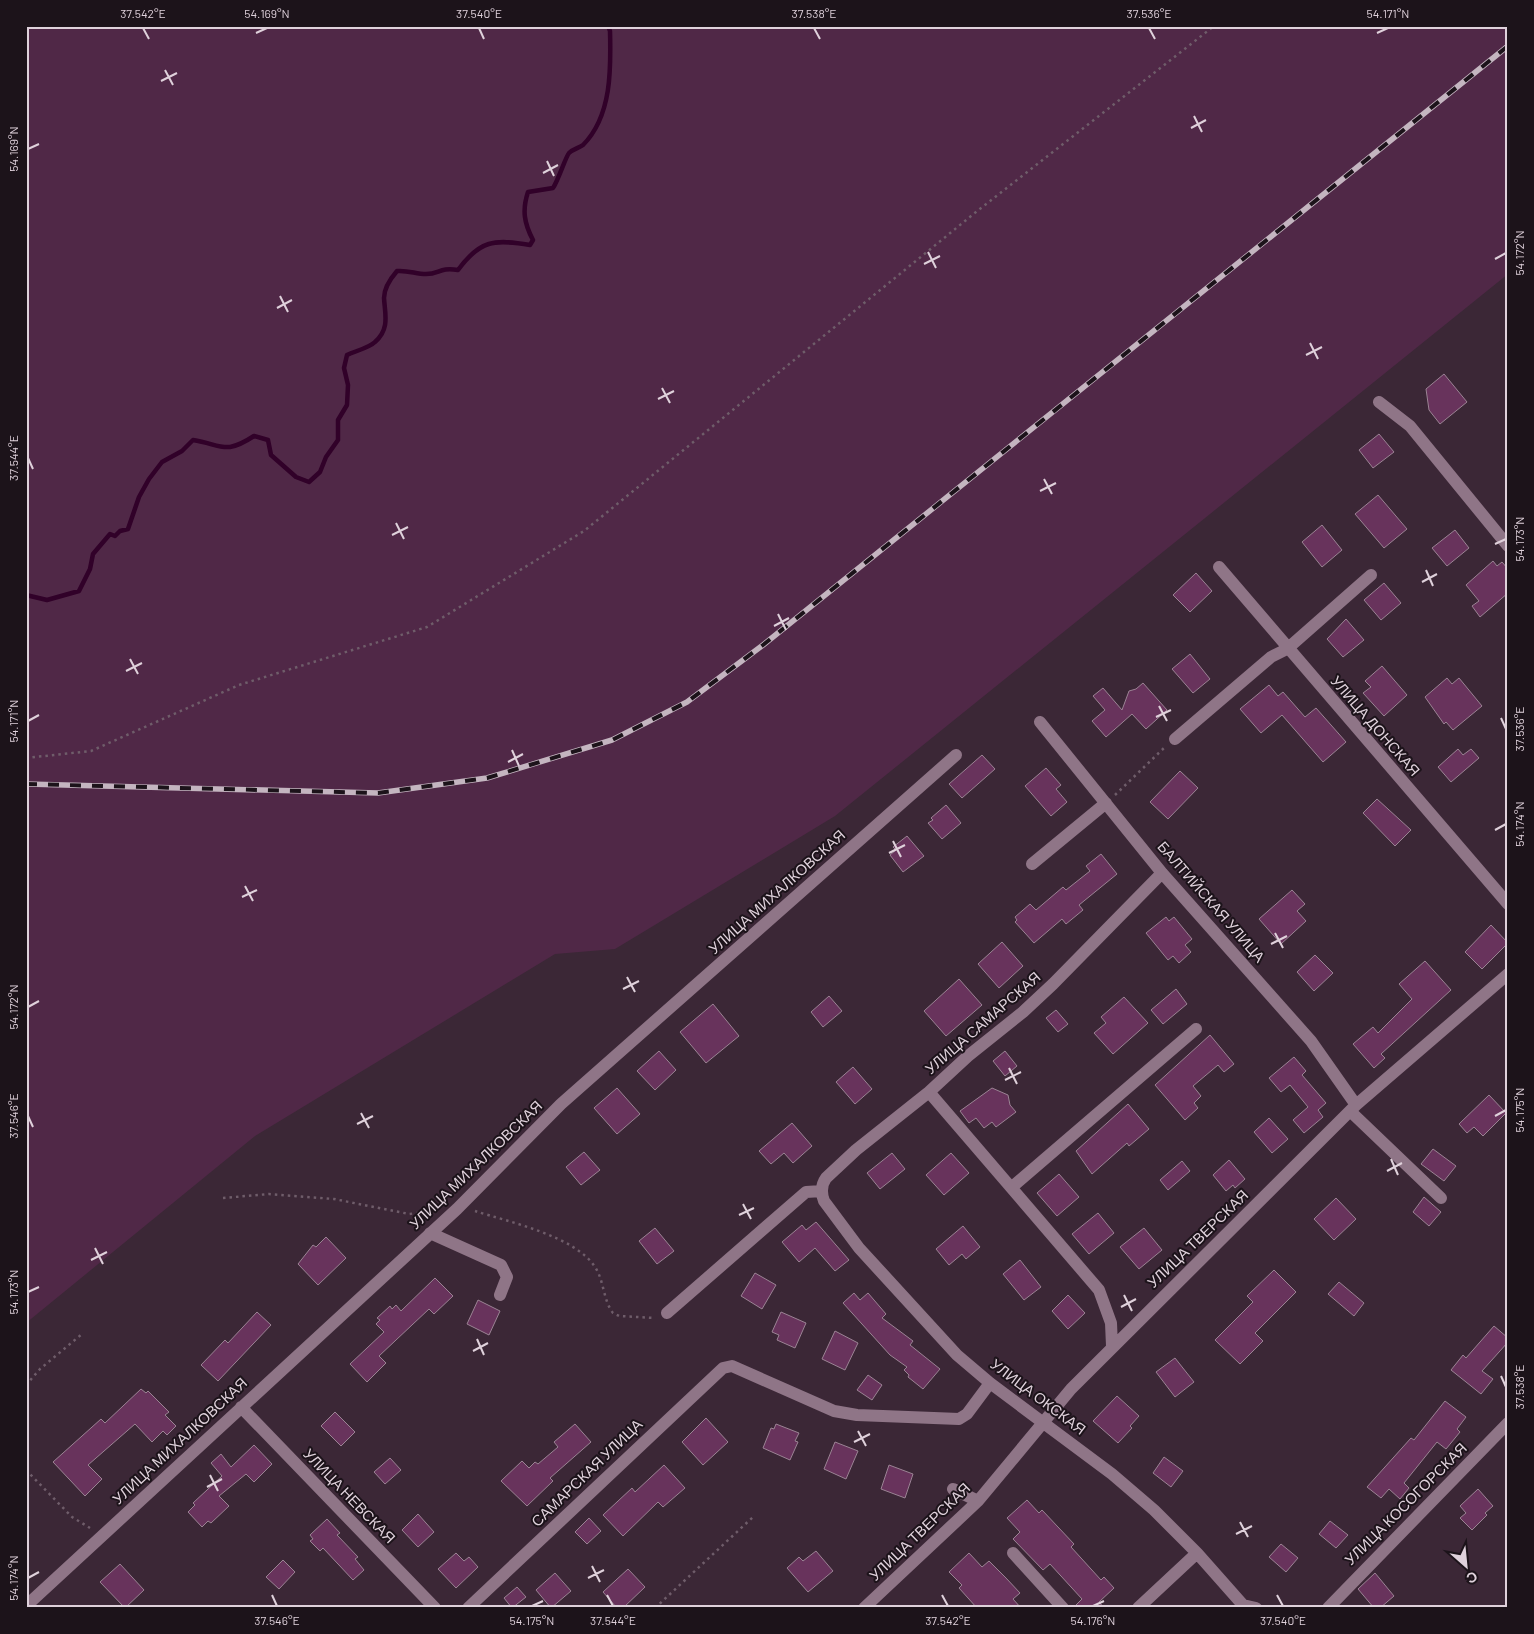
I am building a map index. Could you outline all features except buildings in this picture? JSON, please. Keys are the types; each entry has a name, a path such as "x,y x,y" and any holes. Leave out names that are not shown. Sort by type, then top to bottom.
{"street":[{"path":"1379,402 1410,426 1508,546"},
{"name":"УЛИЦА ДОНСКАЯ","path":"1219,567 1287,650 1508,904"},
{"path":"1172,741 1271,657 1287,650 1371,575"},
{"name":"БАЛТИЙСКАЯ УЛИЦА","path":"1040,722 1162,873 1311,1041 1353,1108 1441,1198"},
{"name":"УЛИЦА МИХАЛКОВСКАЯ","path":"26,1606 430,1234 561,1104 956,755"},
{"path":"1032,864 1106,803"},
{"name":"УЛИЦА САМАРСКАЯ","path":"822,1191 826,1178 856,1150 929,1092 968,1056 1053,984 1162,873"},
{"name":"УЛИЦА ТВЕРСКАЯ","path":"864,1608 978,1501 1044,1421 1112,1346 1353,1108 1508,974"},
{"path":"1012,1188 1196,1029"},
{"path":"929,1092 1099,1290 1111,1324 1112,1346"},
{"path":"667,1313 806,1192 822,1191"},
{"name":"УЛИЦА ОКСКАЯ","path":"822,1191 824,1201 859,1248 957,1355 990,1383 1044,1421 1126,1486 1197,1553 1246,1607"},
{"path":"430,1234 501,1265 507,1277 500,1295"},
{"name":"САМАРСКАЯ УЛИЦА","path":"468,1608 723,1368 732,1366 834,1411 857,1415 959,1419 967,1414 990,1383"},
{"name":"УЛИЦА НЕВСКАЯ","path":"241,1407 435,1608"},
{"name":"УЛИЦА КОСОГОРСКАЯ","path":"1328,1608 1508,1423"},
{"path":"953,1489 978,1501"},
{"path":"1012,1553 1063,1608"},
{"path":"1138,1608 1197,1553"}],"path":[{"path":"26,758 92,751 239,685 427,627 584,531 976,212 1214,26"},
{"path":"1106,803 1172,741"},
{"path":"223,1198 269,1194 322,1198 409,1214 458,1207 566,1242 579,1250 596,1268 609,1308 616,1315 651,1319 667,1313"},
{"path":"26,1385 40,1369 82,1334"},
{"path":"26,1470 72,1516 85,1526 106,1532"},
{"path":"655,1608 753,1517"}],"shaded area":[{"path":"26,26 1508,26 1508,274 835,816 615,949 555,954 255,1136 26,1323"}],"waterway":[{"path":"26,595 47,600 79,591 90,569 93,554 110,534 115,536 120,531 128,529 139,497 149,479 162,462 182,451 193,440 230,447 254,436 268,440 271,455 296,477 309,482 320,472 326,457 338,440 338,420 347,405 348,385 344,368 347,355 366,348 380,337 383,332 386,321 385,290 397,271 426,274 447,269 458,270 473,253 489,244 507,242 530,245 533,240 526,222 525,211 528,192 553,188 569,153 583,145 593,133 605,106 610,76 610,31 608,26"}],"railway":[{"path":"26,784 378,793 487,778 612,740 687,702 763,645 1508,46"}]}
